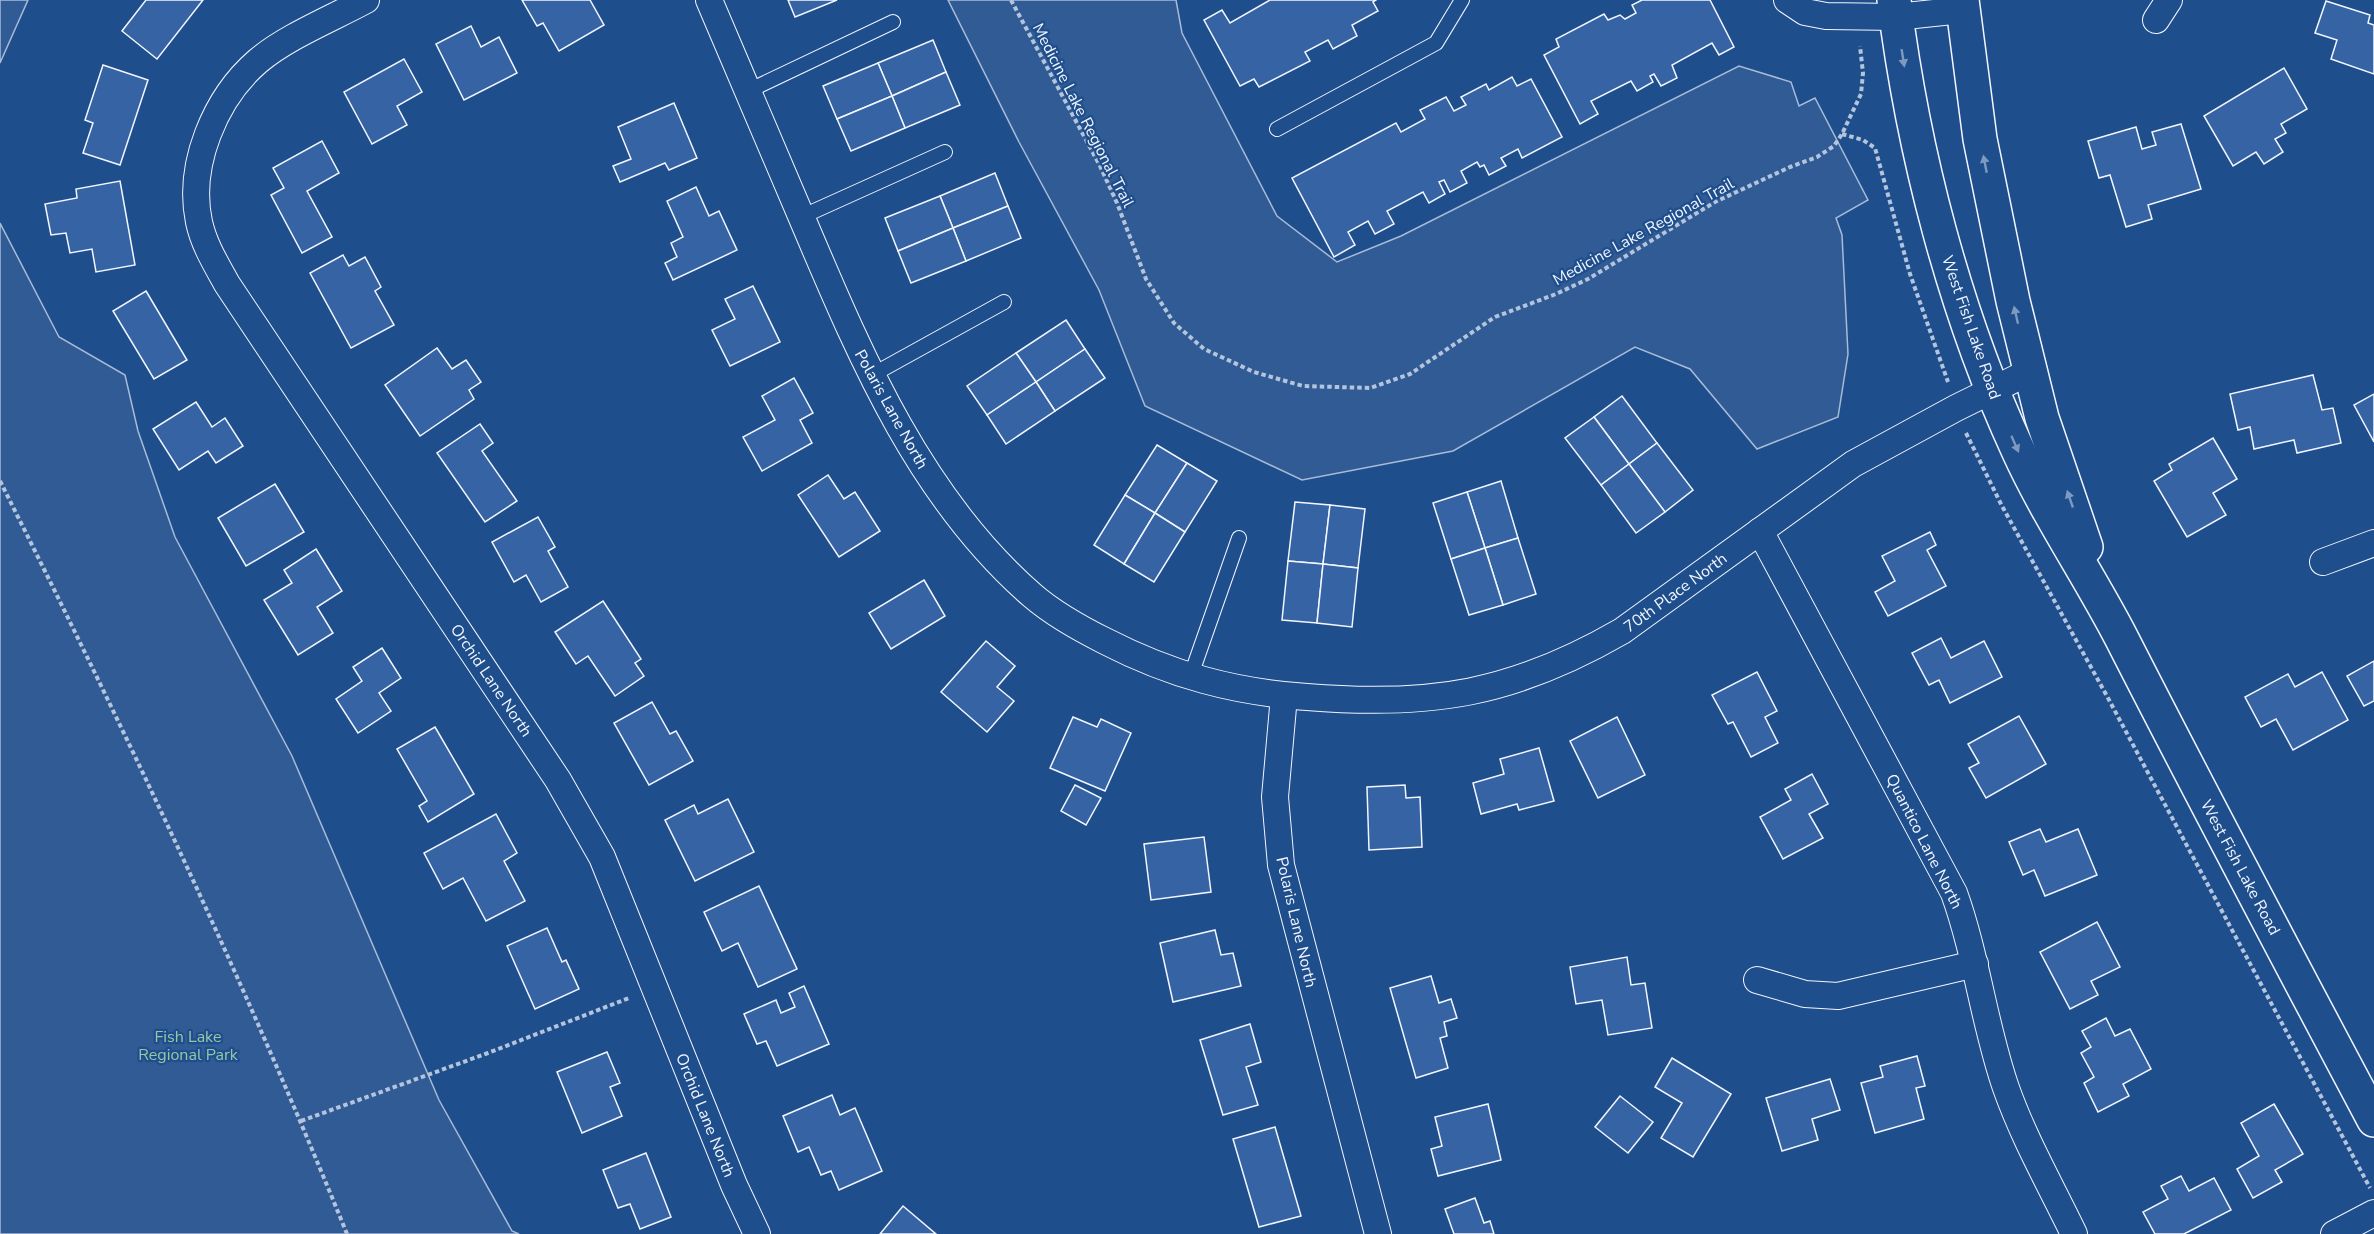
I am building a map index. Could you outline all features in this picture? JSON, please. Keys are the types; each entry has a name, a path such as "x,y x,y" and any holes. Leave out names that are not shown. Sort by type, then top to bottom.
{"street":[{"name":"Orchid Lane North","path":"366,0 258,61 231,90 214,119 202,153 195,192 199,221 206,244 227,284 558,780 602,857 734,1185 757,1234"},
{"name":"Polaris Lane North","path":"709,0 849,330 902,432 947,500 1002,566 1035,598 1082,629 1152,664 1190,678 1284,696 1275,797 1281,865 1378,1234"},
{"name":"West Fish Lake Road","path":"1787,0 1805,12 1826,16 1962,5 1980,139 2029,372 2042,418 2109,614"},
{"name":"West Fish Lake Road","path":"1895,9 1919,144 1940,234 1992,390 2048,511 2109,614 2374,1120"},
{"name":"70th Place North","path":"1284,696 1397,701 1447,697 1495,687 1541,672 1581,655 1622,631 1853,464 2029,372"},
{"name":"Quantico Lane North","path":"1760,531 1954,893 1965,925 2006,1088 2021,1126 2074,1234"},
{"path":"2323,562 2374,543"},
{"path":"1757,980 1805,994 1839,996 1975,964"},
{"path":"2334,1234 2373,1202"}],"lane":[{"path":"1277,129 1436,44 1461,0"},
{"path":"747,90 893,22"},
{"path":"801,217 945,152"},
{"path":"872,375 1004,302"},
{"path":"1190,678 1239,538"}],"path":[{"name":"Medicine Lake Regional Trail","path":"1011,0 1100,166 1146,279 1174,323 1204,349 1254,372 1303,387 1370,388 1410,374 1495,317 1556,294 1587,279 1715,202 1817,157 1834,146 1861,94 1863,73 1860,46"},
{"path":"1842,134 1863,140 1875,148 1910,274 1949,387"},
{"path":"1963,424 2002,506 2108,698 2373,1202"},
{"path":"0,482 172,834 301,1121 347,1234"},
{"path":"301,1121 488,1053 656,988"}],"shaded area":[{"path":"0,0 28,0 0,63"},
{"path":"948,0 1176,0 1182,33 1277,216 1337,262 1401,236 1739,66 1791,82 1799,106 1815,98 1868,200 1836,218 1842,235 1848,354 1838,417 1757,449 1690,369 1635,347 1453,451 1302,480 1145,406 1099,290 1019,142"},
{"name":"Fish Lake Regional Park","path":"0,223 59,337 125,375 138,431 175,537 292,756 439,1100 512,1231 519,1234 0,1234"}],"building":[{"path":"146,0 203,0 157,59 122,31"},
{"path":"522,0 590,0 604,25 559,51 543,23 537,26"},
{"path":"788,0 837,0 795,17"},
{"path":"1270,0 1376,0 1373,2 1378,11 1352,25 1357,36 1333,49 1328,40 1305,52 1310,61 1259,87 1254,79 1240,86 1204,20 1222,10 1230,23"},
{"path":"1642,0 1710,0 1734,47 1719,55 1712,43 1672,65 1677,78 1661,86 1654,74 1650,76 1653,82 1637,91 1631,81 1591,101 1598,114 1580,124 1544,55 1559,47 1556,39 1604,14 1608,20 1620,15 1625,19 1636,13 1632,5"},
{"path":"2326,1 2370,15 2368,23 2374,25 2374,74 2331,59 2337,40 2315,33"},
{"path":"471,26 481,47 499,37 517,73 464,100 436,44"},
{"path":"933,40 946,72 892,96 878,63"},
{"path":"404,59 422,92 397,106 407,125 372,144 344,92"},
{"path":"878,63 892,96 837,119 823,86"},
{"path":"103,65 148,80 120,165 83,153 93,123 85,120"},
{"path":"2284,68 2307,109 2281,124 2286,133 2275,139 2283,152 2264,164 2256,152 2233,166 2204,116"},
{"path":"946,72 960,105 905,128 892,96"},
{"path":"1512,77 1517,86 1531,79 1562,137 1522,158 1518,149 1501,158 1506,166 1489,175 1484,165 1480,167 1477,162 1461,171 1467,183 1450,192 1444,180 1439,182 1445,194 1429,203 1423,192 1387,211 1394,224 1375,234 1368,221 1348,232 1355,245 1334,257 1292,178 1396,123 1401,132 1425,119 1420,110 1446,97 1454,111 1466,105 1461,97 1486,84 1489,90"},
{"path":"892,96 905,128 851,151 837,119"},
{"path":"674,103 697,158 669,170 665,163 620,182 613,166 631,159 618,127"},
{"path":"2181,124 2201,189 2148,205 2152,219 2126,227 2110,175 2099,178 2088,141 2136,127 2142,149 2156,145 2152,132"},
{"path":"322,141 339,173 307,191 332,237 302,253 271,195 284,188 273,168"},
{"path":"995,173 1008,206 953,228 940,196"},
{"path":"120,181 135,265 96,272 92,249 70,253 66,233 51,235 45,204 77,198 76,189"},
{"path":"696,187 709,216 719,211 737,250 673,280 665,263 677,257 671,243 683,237 667,201"},
{"path":"940,196 953,228 898,251 885,218"},
{"path":"1008,206 1021,238 966,261 953,228"},
{"path":"953,228 966,261 911,283 898,251"},
{"path":"343,255 349,266 365,257 381,287 375,291 394,325 351,348 310,273"},
{"path":"753,286 780,342 730,366 712,330 735,319 725,299"},
{"path":"146,291 187,360 154,379 113,311"},
{"path":"1066,320 1085,349 1036,382 1016,353"},
{"path":"437,348 452,369 466,360 481,382 469,390 474,399 420,436 385,385"},
{"path":"1085,349 1105,378 1055,411 1036,382"},
{"path":"1016,353 1036,382 987,415 967,386"},
{"path":"2313,375 2322,410 2333,408 2341,443 2297,453 2294,440 2254,449 2250,427 2238,430 2230,394"},
{"path":"794,378 813,413 800,420 812,443 762,471 743,437 775,420 762,396"},
{"path":"1036,382 1055,411 1006,444 987,415"},
{"path":"2374,394 2374,442 2354,405"},
{"path":"1622,396 1657,443 1629,464 1594,417"},
{"path":"196,402 212,427 225,418 243,446 216,463 208,451 179,470 153,429"},
{"path":"1594,417 1629,464 1601,485 1565,438"},
{"path":"480,424 493,443 482,451 517,501 485,522 437,453"},
{"path":"2213,438 2237,479 2213,493 2226,515 2187,537 2154,481 2172,470 2169,464"},
{"path":"1657,443 1693,490 1665,512 1629,464"},
{"path":"1157,445 1187,463 1155,513 1125,495"},
{"path":"1187,463 1217,481 1185,532 1155,513"},
{"path":"1629,464 1665,512 1636,533 1601,485"},
{"path":"828,475 844,499 855,492 880,531 839,557 798,495"},
{"path":"1501,481 1518,538 1485,548 1467,492"},
{"path":"275,484 304,532 246,566 218,518"},
{"path":"1467,492 1485,548 1451,559 1433,503"},
{"path":"1125,495 1155,513 1124,564 1094,545"},
{"path":"1295,502 1330,505 1323,564 1288,561"},
{"path":"1330,505 1365,509 1358,568 1323,564"},
{"path":"1155,513 1185,532 1154,582 1124,564"},
{"path":"538,517 555,547 548,551 568,587 541,602 526,575 514,582 492,542"},
{"path":"1930,532 1936,545 1927,550 1946,586 1888,616 1875,592 1895,581 1882,556"},
{"path":"1518,538 1536,594 1503,605 1485,548"},
{"path":"1485,548 1503,605 1469,615 1451,559"},
{"path":"316,549 342,591 317,607 333,633 298,655 264,600 292,583 284,570"},
{"path":"1288,561 1323,564 1317,623 1282,620"},
{"path":"1323,564 1358,568 1352,627 1317,623"},
{"path":"924,580 945,616 891,649 869,613"},
{"path":"603,601 641,659 635,663 644,676 615,696 588,656 576,664 555,632"},
{"path":"1941,638 1951,658 1984,641 2002,677 1950,703 1939,680 1929,685 1912,653"},
{"path":"986,641 1015,666 997,687 1014,701 987,732 941,692"},
{"path":"382,648 401,678 379,693 391,711 358,733 336,699 362,681 353,667"},
{"path":"2374,661 2374,701 2364,706 2347,676"},
{"path":"1757,672 1777,711 1765,717 1778,743 1751,757 1733,722 1728,724 1712,695"},
{"path":"2322,672 2348,720 2293,750 2276,719 2261,727 2245,697 2288,674 2295,687"},
{"path":"652,702 670,734 676,731 693,761 649,785 614,723"},
{"path":"2019,716 2046,764 1986,798 1969,768 1979,763 1968,744"},
{"path":"1073,717 1097,727 1101,719 1131,733 1105,791 1050,768"},
{"path":"1617,717 1645,775 1598,798 1570,741"},
{"path":"435,727 474,794 428,822 419,806 427,801 397,749"},
{"path":"1539,748 1554,801 1519,810 1517,804 1481,814 1473,783 1504,774 1500,759"},
{"path":"1812,774 1828,804 1809,814 1823,838 1783,859 1760,817 1791,800 1785,789"},
{"path":"1075,785 1101,798 1086,825 1061,811"},
{"path":"1405,785 1406,798 1420,797 1422,847 1369,850 1367,787"},
{"path":"728,799 754,852 695,881 665,820 694,805 698,814"},
{"path":"496,814 517,853 504,861 525,901 486,921 463,878 443,889 424,853"},
{"path":"2040,829 2046,842 2078,829 2097,875 2045,896 2034,870 2023,875 2009,842"},
{"path":"1204,837 1211,892 1151,900 1144,844"},
{"path":"759,886 797,969 758,987 738,943 722,951 704,912"},
{"path":"2097,922 2120,967 2091,981 2098,995 2070,1009 2040,952"},
{"path":"547,928 562,962 566,960 579,989 535,1009 507,946"},
{"path":"1215,930 1221,955 1233,953 1241,986 1173,1002 1160,943"},
{"path":"1627,957 1631,985 1645,983 1652,1028 1608,1035 1602,1000 1576,1004 1570,967"},
{"path":"1431,976 1439,1003 1451,999 1457,1018 1444,1022 1447,1036 1440,1038 1448,1068 1416,1078 1390,988"},
{"path":"804,986 829,1044 777,1066 766,1041 757,1044 744,1014 776,1000 781,1013 795,1007 789,993"},
{"path":"2106,1018 2115,1036 2130,1029 2151,1069 2123,1084 2129,1096 2098,1112 2084,1083 2094,1077 2081,1053 2091,1047 2082,1031"},
{"path":"1250,1024 1261,1062 1246,1067 1258,1105 1223,1115 1200,1040"},
{"path":"607,1052 620,1083 610,1087 622,1116 582,1133 557,1072"},
{"path":"1917,1056 1925,1086 1916,1088 1924,1119 1875,1133 1861,1083 1883,1077 1880,1066"},
{"path":"1672,1058 1731,1094 1693,1157 1661,1138 1682,1103 1655,1087"},
{"path":"1830,1079 1840,1110 1812,1119 1818,1140 1782,1151 1766,1098"},
{"path":"832,1095 840,1115 855,1108 882,1171 839,1190 831,1171 821,1175 809,1147 798,1152 783,1116"},
{"path":"1620,1096 1653,1122 1628,1153 1595,1127"},
{"path":"1488,1104 1501,1160 1438,1176 1431,1149 1442,1146 1435,1117"},
{"path":"2274,1104 2303,1154 2275,1170 2282,1182 2253,1198 2237,1169 2259,1156 2241,1123"},
{"path":"1275,1127 1301,1216 1259,1227 1233,1139"},
{"path":"646,1153 671,1217 640,1229 630,1204 618,1208 603,1170"},
{"path":"2181,1176 2189,1191 2214,1178 2231,1210 2184,1234 2155,1234 2143,1212 2168,1199 2161,1186"},
{"path":"1475,1198 1484,1223 1490,1221 1494,1234 1454,1234 1445,1209"},
{"path":"903,1206 936,1234 880,1234"}]}
